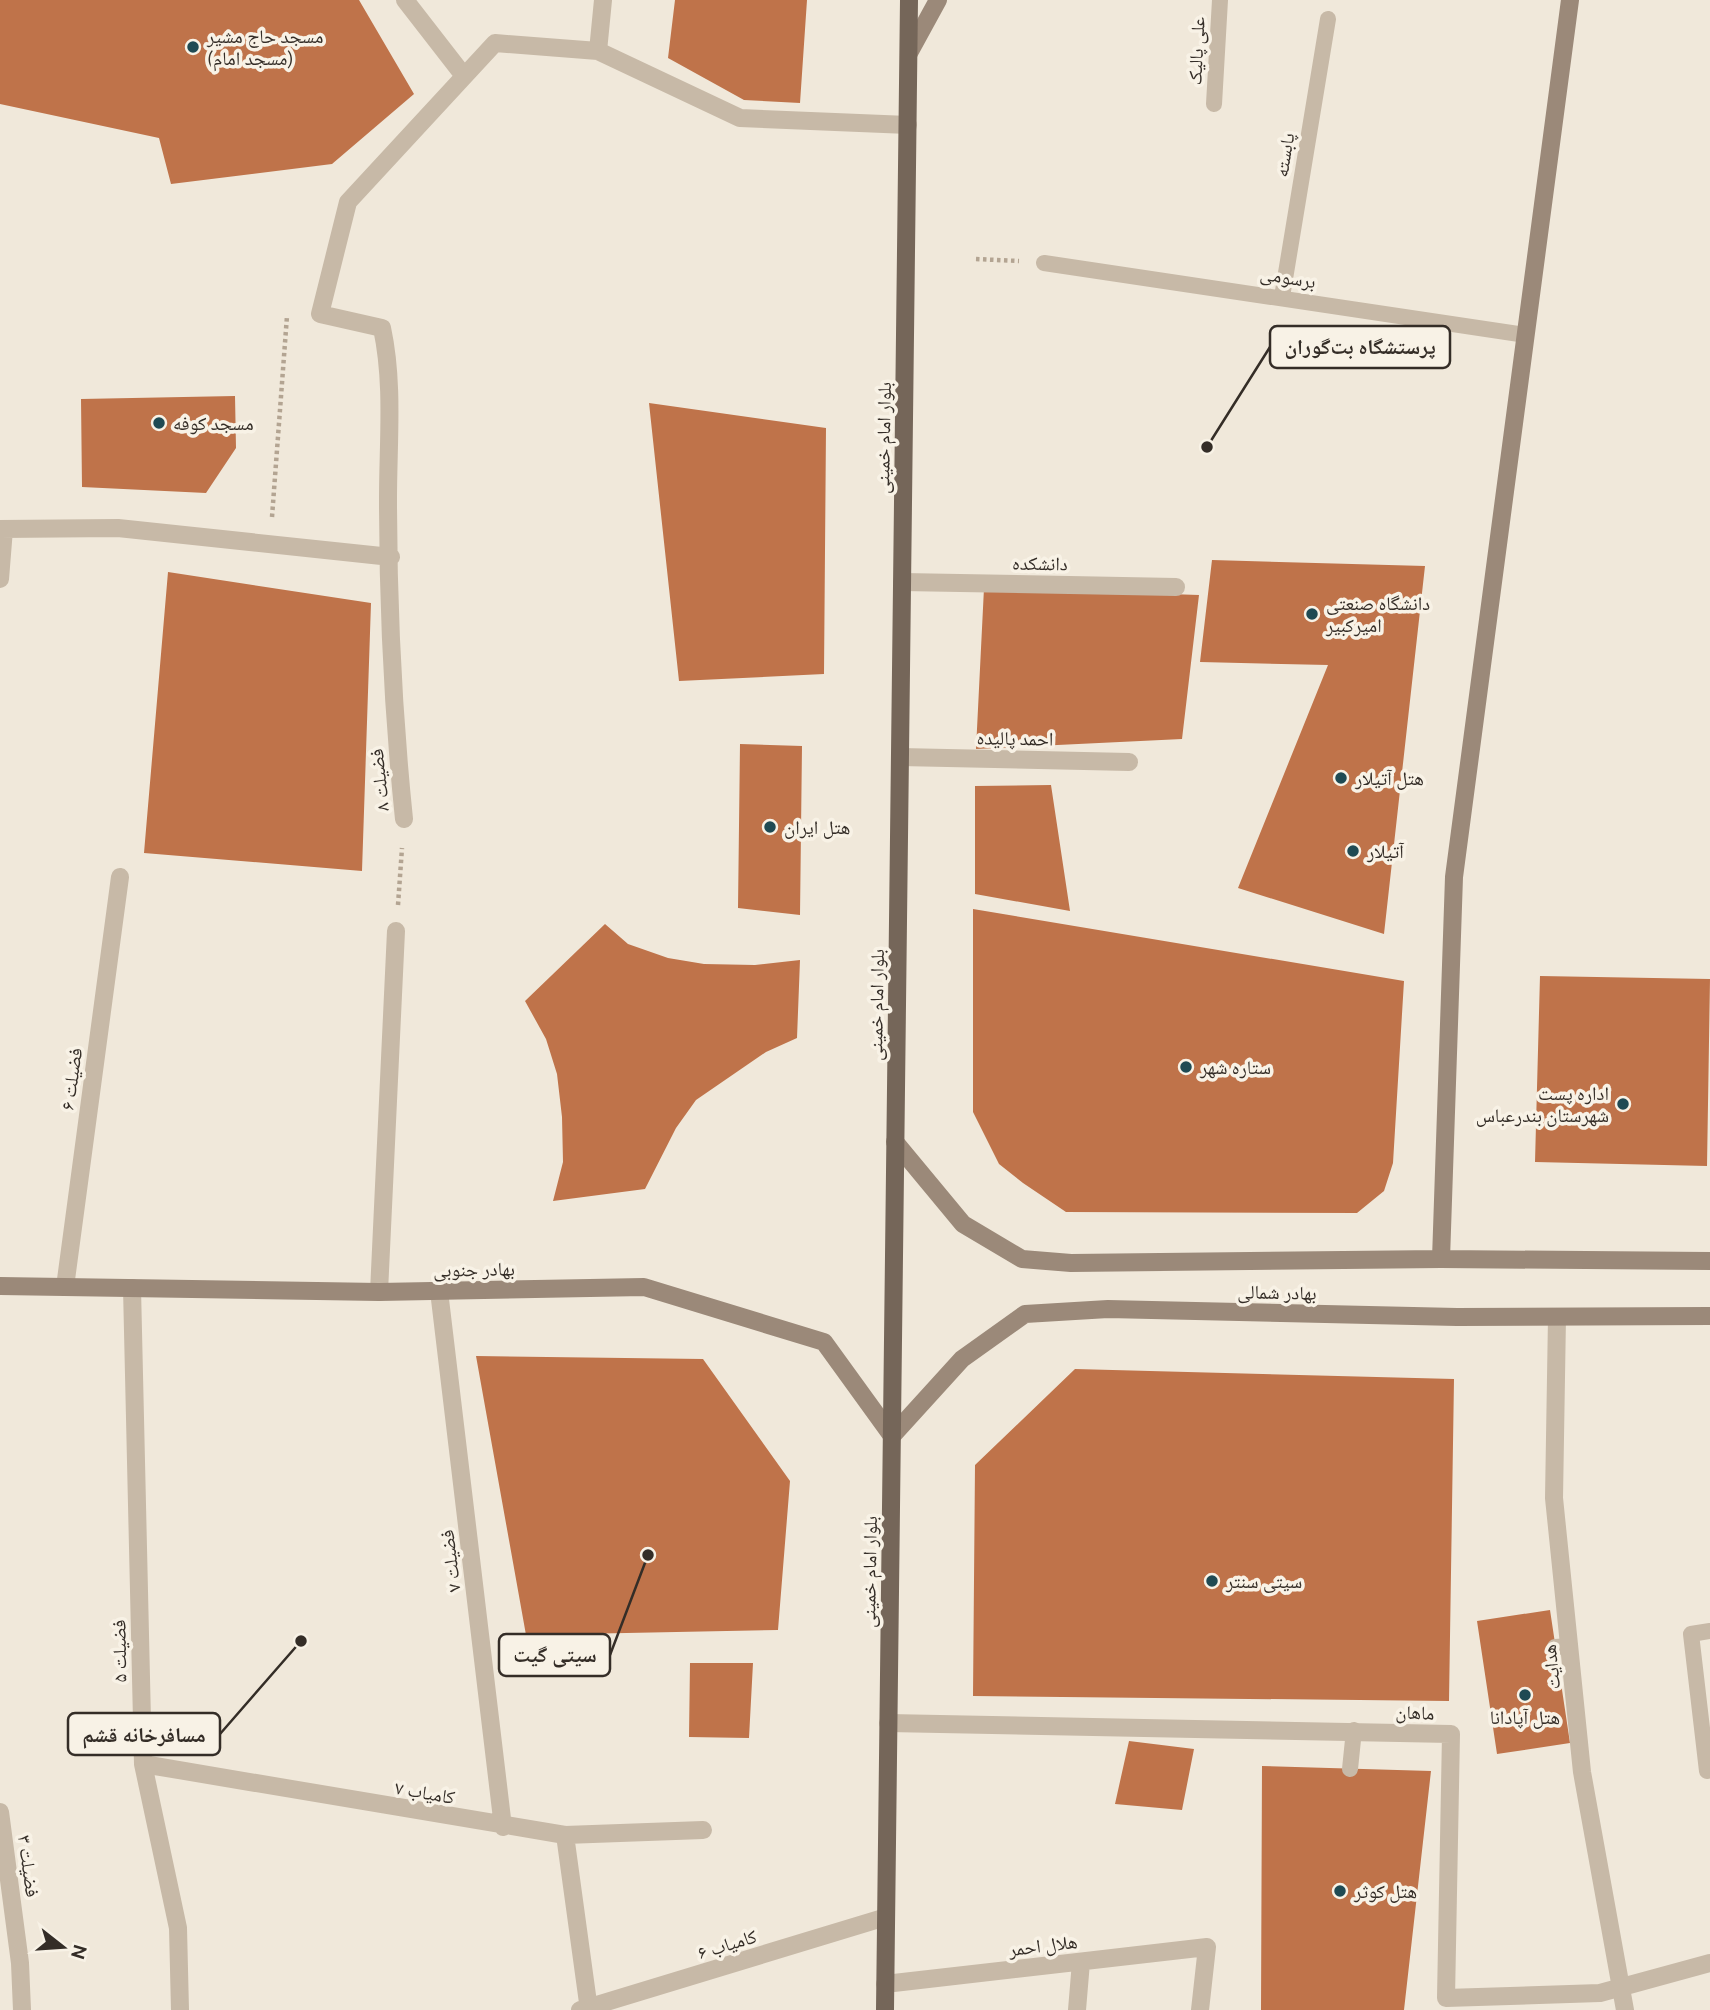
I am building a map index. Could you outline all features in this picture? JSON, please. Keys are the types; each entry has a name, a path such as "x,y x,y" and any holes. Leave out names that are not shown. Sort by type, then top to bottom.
{"main road":[{"name":"بلوار امام خمینی","path":"885,2010 909,0"},
{"path":"909,53 938,0"},
{"path":"1441,1259 1454,877 1570,0"},
{"name":"بهادر شمالی","path":"895,1142 963,1224 1021,1259 1071,1263 1441,1259 1710,1261"},
{"name":"بهادر جنوبی","path":"0,1286 379,1292 644,1287 824,1342 892,1436"},
{"name":"بهادر شمالی","path":"892,1436 962,1359 1025,1314 1108,1309 1557,1317 1710,1316"}],"street":[{"path":"405,0 464,76 495,43 598,51 740,118 908,125"},
{"path":"598,51 603,0"},
{"name":"فضیلت ۸","path":"404,819 392,699 388,501 390,365 382,328 320,314 348,202 464,76"},
{"path":"0,579 2,529 118,528 391,557"},
{"name":"دانشکده","path":"902,582 1176,587"},
{"name":"احمد پالیده","path":"900,757 1129,762"},
{"name":"فضیلت ۶","path":"65,1287 120,877"},
{"path":"379,1292 396,931"},
{"name":"فضیلت ۵","path":"132,1288 143,1764 178,1928 180,2010"},
{"name":"فضیلت ۷","path":"439,1291 503,1827"},
{"name":"هدایت","path":"1557,1317 1554,1499 1563,1646 1582,1772 1623,1987 1625,2010"},
{"name":"ماهان","path":"888,1723 1354,1730 1451,1734 1445,2004 1601,1993 1710,1963"},
{"name":"کامیاب ۷","path":"143,1764 503,1827 565,1835 703,1830"},
{"name":"فضیلت ۳","path":"0,1812 20,1963 22,2010"},
{"path":"565,1835 586,2010"},
{"name":"کامیاب ۶","path":"586,2010 886,1917"},
{"name":"هلال احمر","path":"885,1983 1207,1947 1199,2010"},
{"path":"1077,2010 1081,1962"}],"lane":[{"name":"علی پالیک","path":"1214,104 1220,0"},
{"name":"پابسته","path":"1282,297 1328,19"},
{"name":"برسومی","path":"1044,263 1525,335"},
{"path":"1707,1771 1691,1634 1710,1631"},
{"path":"1350,1769 1354,1730"}],"path":[{"path":"976,259 1044,263"},
{"path":"270,544 287,316"},
{"name":"فضیلت ۸","path":"396,931 404,819"}],"building":[{"name":"مسجد حاج مشیر (مسجد امام)","path":"0,0 359,0 414,94 332,164 171,184 159,138 0,104"},
{"path":"675,0 807,0 800,103 744,100 668,58"},
{"name":"مسجد کوفه","path":"235,396 236,448 206,493 82,487 81,399"},
{"path":"649,403 826,428 824,674 679,681"},
{"path":"1212,560 1425,566 1384,934 1238,888 1328,665 1200,662"},
{"path":"168,572 371,603 362,871 144,853"},
{"path":"984,588 1199,595 1182,739 976,749"},
{"name":"هتل ایران","path":"740,744 802,746 800,915 738,908"},
{"path":"1051,785 1070,911 975,894 975,786"},
{"name":"ستاره شهر","path":"973,909 1404,981 1393,1163 1384,1191 1357,1213 1066,1212 1023,1183 999,1164 973,1112"},
{"path":"605,924 628,944 668,958 704,964 755,965 800,960 797,1038 766,1052 696,1100 676,1128 645,1189 553,1201 563,1162 557,1074 546,1039 525,1001"},
{"name":"اداره پست شهرستان بندرعباس","path":"1540,976 1710,979 1707,1166 1535,1162"},
{"path":"476,1356 703,1359 790,1481 778,1630 526,1635"},
{"name":"سیتی سنتر","path":"1075,1369 1454,1379 1449,1701 973,1696 975,1465"},
{"name":"هتل آپادانا","path":"1550,1610 1570,1743 1497,1754 1477,1621"},
{"path":"690,1663 753,1663 749,1738 689,1737"},
{"path":"1129,1741 1194,1749 1182,1810 1115,1804"},
{"name":"هتل کوثر","path":"1262,1766 1431,1771 1404,2010 1261,2010"}],"place":[{"name":"مسجد حاج مشیر (مسجد امام)","path":"193,47"},
{"name":"مسجد کوفه","path":"159,423"},
{"name":"پرستشگاه بت‌گوران","path":"1207,447"},
{"name":"دانشگاه صنعتی امیرکبیر","path":"1312,614"},
{"name":"هتل آتیلار","path":"1341,778"},
{"name":"هتل ایران","path":"770,827"},
{"name":"آتیلار","path":"1353,851"},
{"name":"ستاره شهر","path":"1186,1067"},
{"name":"اداره پست شهرستان بندرعباس","path":"1623,1104"},
{"name":"سیتی گیت","path":"648,1555"},
{"name":"سیتی سنتر","path":"1212,1581"},
{"name":"مسافرخانه قشم","path":"301,1641"},
{"name":"هتل آپادانا","path":"1525,1695"},
{"name":"هتل کوثر","path":"1340,1891"}]}
